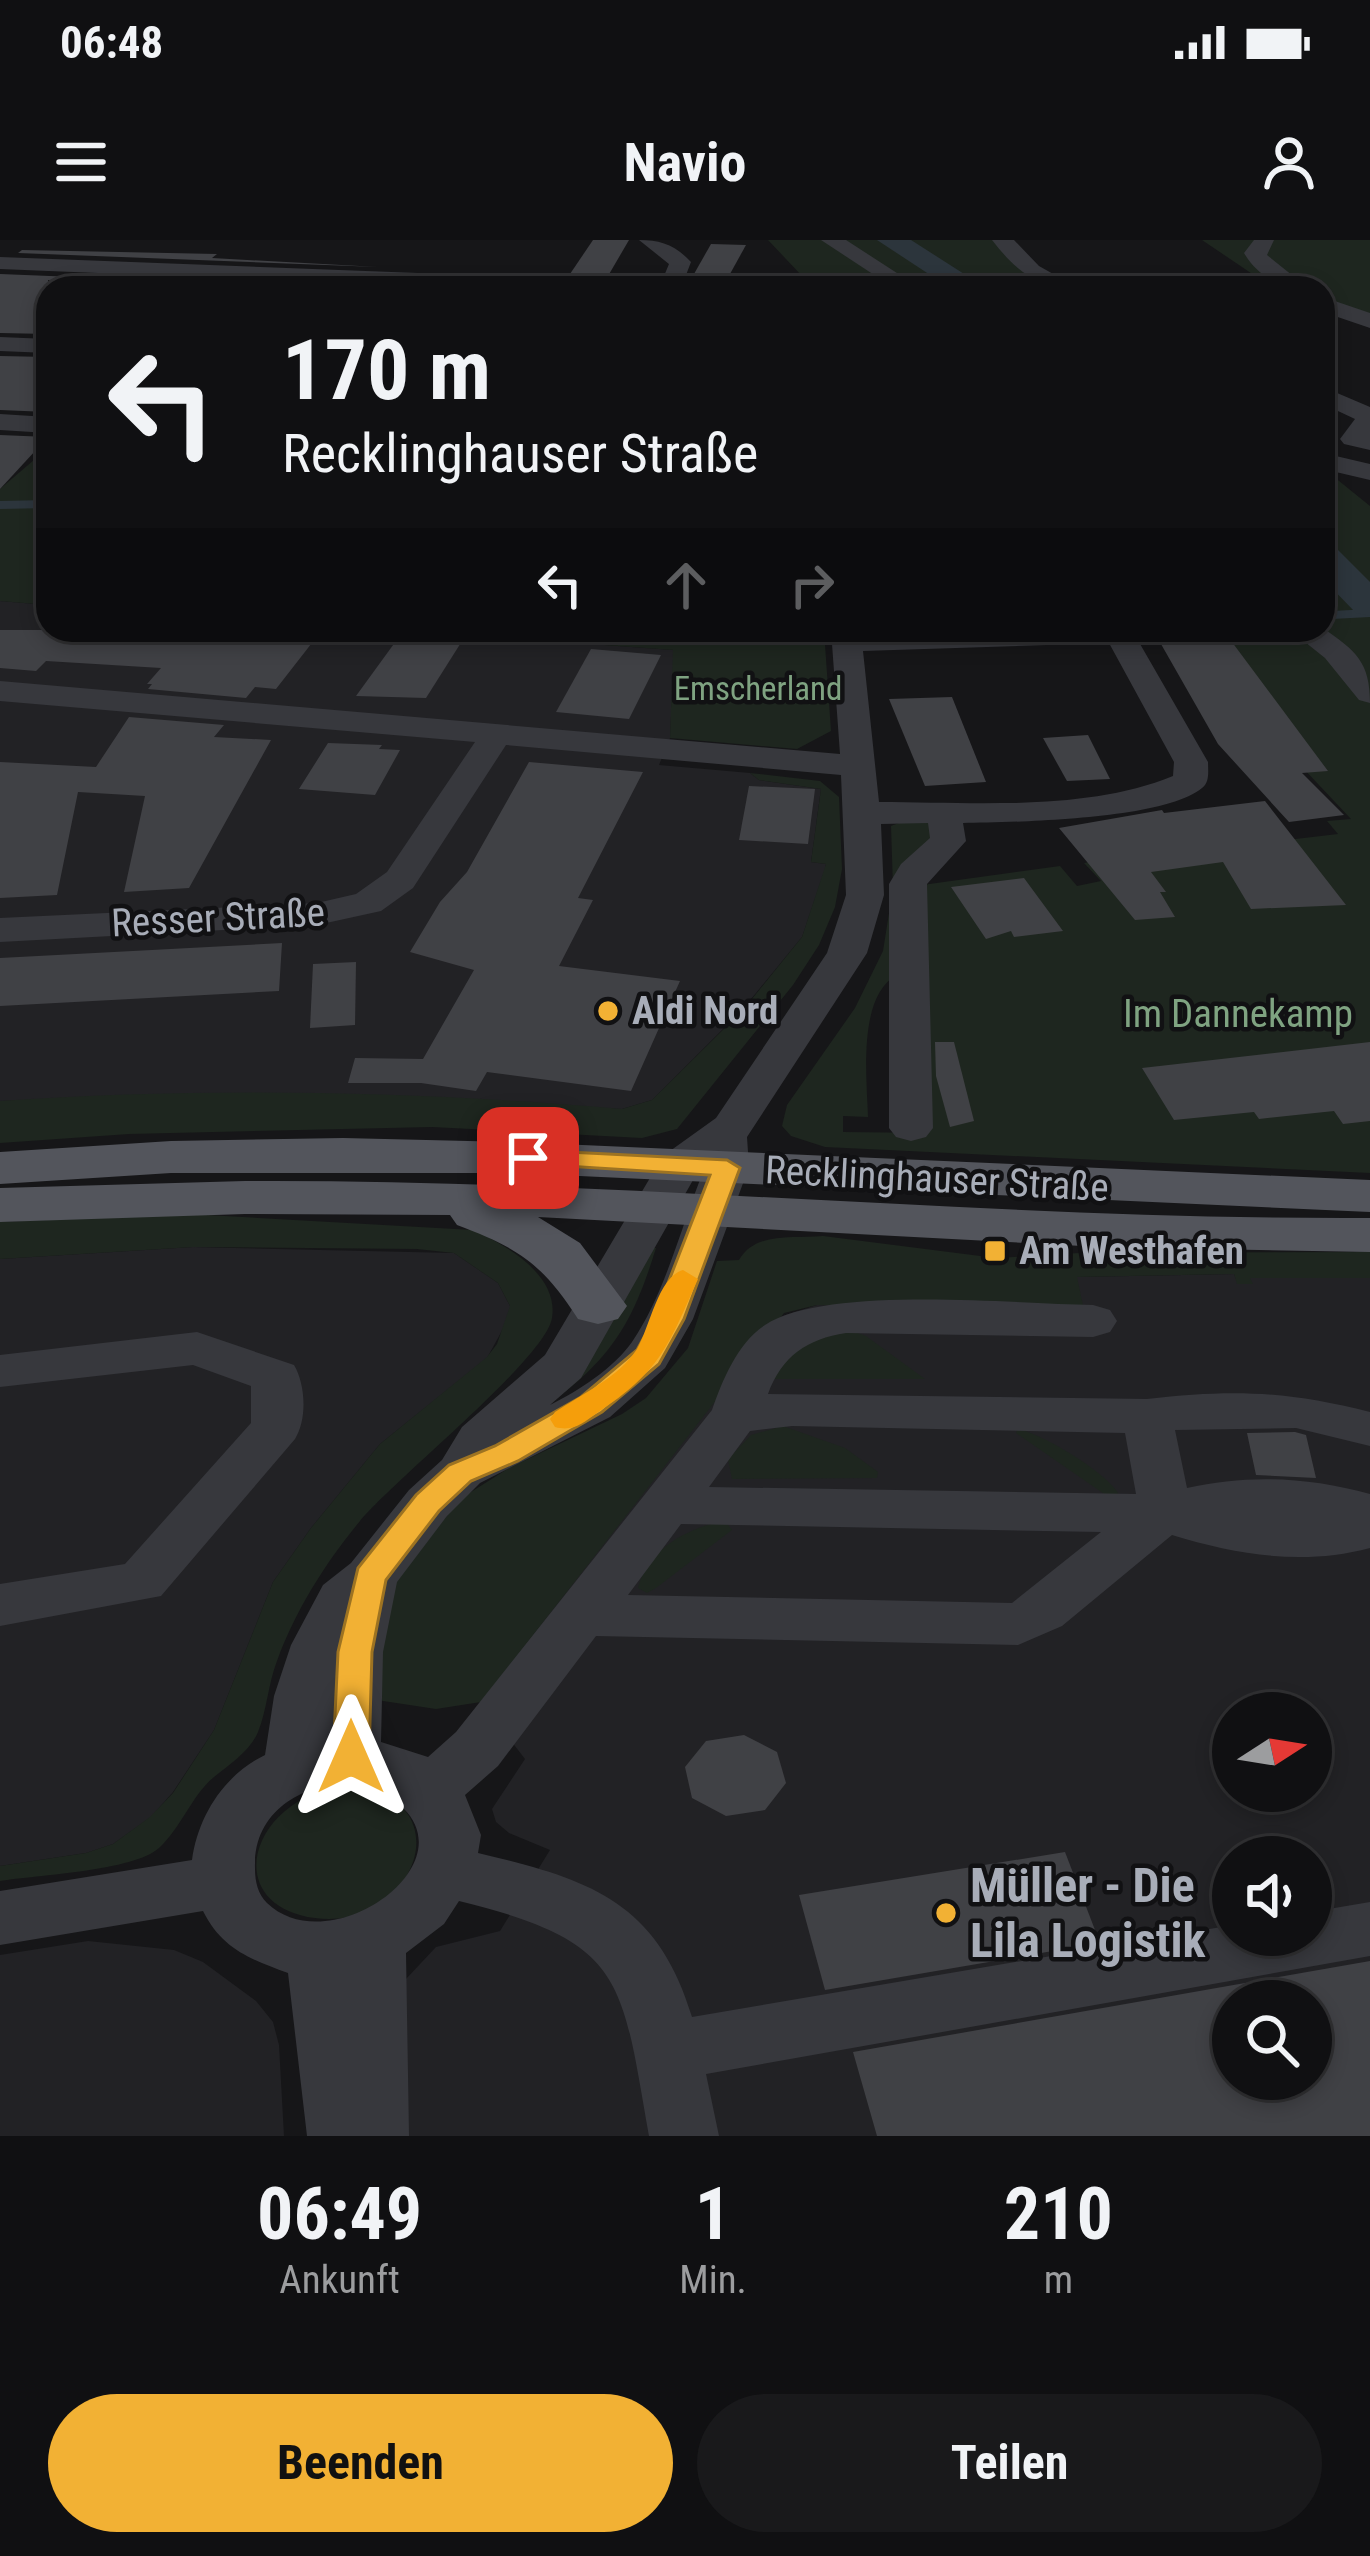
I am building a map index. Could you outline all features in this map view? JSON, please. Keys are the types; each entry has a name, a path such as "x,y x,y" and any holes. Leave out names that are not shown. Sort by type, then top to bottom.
{"main road":[{"name":"Recklinghauser Straße","path":"0,1168 355,1154 699,1176 1370,1196"},
{"name":"Recklinghauser Straße","path":"0,1205 281,1196 454,1199 699,1176 1166,1233 1370,1235"},
{"path":"454,1199 479,1215 525,1229 563,1254 598,1306"}],"street":[{"path":"649,240 680,262 675,276"},
{"path":"831,240 890,276"},
{"path":"1002,240 1042,276"},
{"path":"1264,240 1255,253 1281,276"},
{"path":"153,276 179,249"},
{"path":"0,262 132,276"},
{"path":"1335,308 1370,321"},
{"path":"0,344 36,346"},
{"path":"1335,400 1370,417 1361,441"},
{"path":"0,422 36,424"},
{"path":"1335,464 1370,472"},
{"path":"322,1763 355,1652 370,1577 428,1503 460,1473 480,1440 563,1366 598,1306 699,1176 847,953 865,895 847,642"},
{"path":"862,813 944,812 1160,795 1190,781 1191,762 1124,642"},
{"path":"1323,642 1336,651 1370,693"},
{"path":"0,691 858,766"},
{"name":"Resser Straße","path":"0,930 317,914 368,903 400,880 494,737"},
{"path":"911,1129 908,884 914,872 948,841 944,812"},
{"path":"460,1473 506,1454 592,1405 648,1357 669,1319 699,1176"},
{"path":"431,1789 477,1749 582,1615 735,1415 749,1377 777,1339 807,1323 846,1317 1093,1321"},
{"path":"0,1371 197,1348 276,1377 277,1427 142,1582 0,1605"},
{"path":"735,1415 792,1409 1147,1416 1207,1409 1296,1411 1370,1429"},
{"path":"1147,1416 1166,1514"},
{"path":"667,1504 1166,1514 1223,1533 1355,1520"},
{"path":"582,1615 1018,1624 1049,1612 1096,1565 1166,1514"},
{"path":"322,1763 396,1767 431,1789 447,1814 452,1843 446,1872 431,1900 406,1923 346,1944 282,1944 253,1929 232,1908 220,1882 221,1849 234,1816 260,1788 322,1763"},
{"path":"446,1872 523,1892 605,1927 640,1967 667,2051 684,2136"},
{"path":"0,1918 220,1882"},
{"path":"667,2051 1370,1929"},
{"path":"342,2136 346,1944"},
{"path":"346,1944 374,2136"}],"shaded area":[{"path":"0,601 36,604 36,642 563,642 674,650 670,738 659,765 750,773 759,780 821,789 811,862 826,864 802,937 742,1010 652,1100 622,1109 291,1095 0,1101"},
{"path":"193,1247 454,1253 498,1283 510,1316 487,1358 380,1444 311,1528 273,1582 214,1730 151,1817 113,1844 86,1853 0,1866 0,1259"},
{"path":"1234,1274 1238,1284 1252,1284 1249,1278 1370,1278 1370,2136 397,2136 406,1979 436,1947 500,1931 550,1850 509,1833 496,1822 492,1809 525,1759 481,1702 776,1318 817,1305 1083,1309 1076,1277"},
{"path":"88,1941 174,1950 203,1962 256,2001 273,2022 279,2045 284,2136 0,2136 0,1955"}],"green space":[{"path":"768,240 997,240 1036,276 802,276"},
{"path":"1202,240 1370,240 1370,323 1335,313 1335,276 1255,276"},
{"path":"36,458 36,604 0,601 0,489"},
{"name":"Im Dannekamp","path":"1335,478 1370,506 1370,1173 825,1147 791,1136 782,1126 787,1105 855,1008 883,951 893,888 891,826 920,820 934,824 944,835 903,883 897,975 884,986 870,1019 868,1117 843,1116 843,1132 929,1133 927,1113 921,1108 915,886 1060,866 1077,886 1101,881 1084,863 1128,856 1124,848 1148,843 1163,867 1181,863 1170,848 1281,834 1287,840 1338,834 1327,821 1351,819 1286,750 1216,642 1335,642"},
{"name":"Emscherland","path":"562,642 825,642 831,731 797,749 670,738 673,650"},
{"path":"750,773 820,781 839,797 842,869 835,907 819,945 793,985 677,1129 642,1138 432,1127 129,1134 0,1143 0,1101 311,1093 622,1109 652,1100 743,1010 802,937 826,864 811,862 821,789 759,780"},
{"path":"189,1214 473,1230 514,1253 539,1275 552,1302 552,1318 524,1361 379,1501 335,1553 284,1642 254,1739 206,1784 159,1848 107,1867 0,1881 0,1866 86,1853 113,1844 173,1793 214,1730 273,1582 380,1444 487,1357 497,1344 510,1306 498,1283 454,1253 417,1249 193,1247 0,1259 0,1222"},
{"path":"823,1236 996,1258 1079,1253 1370,1252 1370,1278 1250,1278 1253,1284 1237,1284 1234,1274 1077,1277 1084,1310 817,1305 784,1313 481,1702 436,1709 370,1699 381,1601 460,1499 509,1468 646,1398 688,1348 717,1261 739,1260 765,1240"},
{"path":"640,1247 656,1248 626,1323 582,1378 537,1413"},
{"path":"849,1330 866,1336 925,1379 771,1379 792,1352"},
{"path":"783,1426 845,1448 878,1472 877,1478 732,1479 728,1459 751,1435"},
{"path":"1018,1429 1074,1456 1119,1495 1110,1498 1016,1433"},
{"path":"725,1521 732,1530 656,1588 647,1593 638,1588 650,1562 671,1542"},
{"path":"341,1786 381,1794 405,1811 416,1834 414,1859 401,1884 380,1904 350,1917 315,1918 285,1909 266,1894 257,1874 258,1853 267,1831 285,1811 310,1795"}],"building":[{"path":"593,240 629,240 608,276 570,274"},
{"path":"711,244 746,245 729,276 693,276"},
{"path":"18,253 217,254 212,258 378,267"},
{"path":"0,274 50,276 36,276 36,334 0,333"},
{"path":"0,356 36,357 36,412 0,410"},
{"path":"0,435 36,436 36,450 0,489"},
{"path":"0,630 36,630 36,642 313,642 276,689 255,687 246,698 148,689 161,668 46,661 36,671 0,668"},
{"path":"395,642 461,642 426,698 356,696"},
{"path":"1160,642 1232,642 1328,771 1302,773 1344,815 1289,822 1218,744"},
{"path":"591,649 661,655 629,719 556,712"},
{"path":"952,697 986,782 925,786 889,699"},
{"path":"129,717 224,725 214,737 271,740 189,888 124,892 145,796 78,792 57,895 0,898 0,762 96,767"},
{"path":"1088,735 1110,779 1067,781 1043,738"},
{"path":"328,743 400,750 375,795 299,789"},
{"path":"529,762 643,772 578,898 593,900 559,966 680,981 631,1091 487,1072 476,1091 421,1083 348,1083 355,1058 423,1059 474,970 410,952 440,902 467,872"},
{"path":"749,786 815,789 808,844 739,840"},
{"path":"1265,801 1346,905 1251,909 1223,862 1151,872 1166,892 1160,892 1175,917 1135,920 1059,828 1162,810"},
{"path":"1024,878 1063,931 1014,937 1011,931 986,939 951,887"},
{"path":"282,943 279,991 0,1006 0,958"},
{"path":"356,962 355,1025 310,1028 313,964"},
{"path":"935,1042 954,1042 974,1121 950,1127 936,1076"},
{"path":"1370,1042 1370,1121 1343,1124 1334,1111 1259,1119 1254,1112 1174,1120 1142,1068"},
{"path":"1247,1433 1306,1435 1316,1478 1256,1475"},
{"path":"744,1735 777,1752 786,1783 765,1810 726,1816 692,1798 685,1767 706,1741"},
{"name":"Müller - Die Lila Logistik","path":"1065,1852 1100,1943 825,1990 799,1895"},
{"path":"1370,1961 1370,2136 877,2136 853,2052 1212,1989 1212,2100 1332,2100 1332,1980 1262,1980"}],"waterway":[{"path":"891,240 951,276"},
{"path":"0,505 36,504"},
{"path":"1335,569 1370,604"},
{"path":"1335,615 1370,613"}],"slow traffic":[{"path":"566,1419 625,1381 648,1357 669,1319 683,1279"}],"place":[{"name":"Aldi Nord","path":"608,1011"},
{"name":"Am Westhafen","path":"995,1251"},
{"name":"Müller - Die Lila Logistik","path":"946,1913"}],"route":[{"path":"351,1757 349,1712 355,1652 370,1577 428,1503 460,1473 506,1454 592,1405 648,1357 669,1319 727,1168 528,1158"}]}
